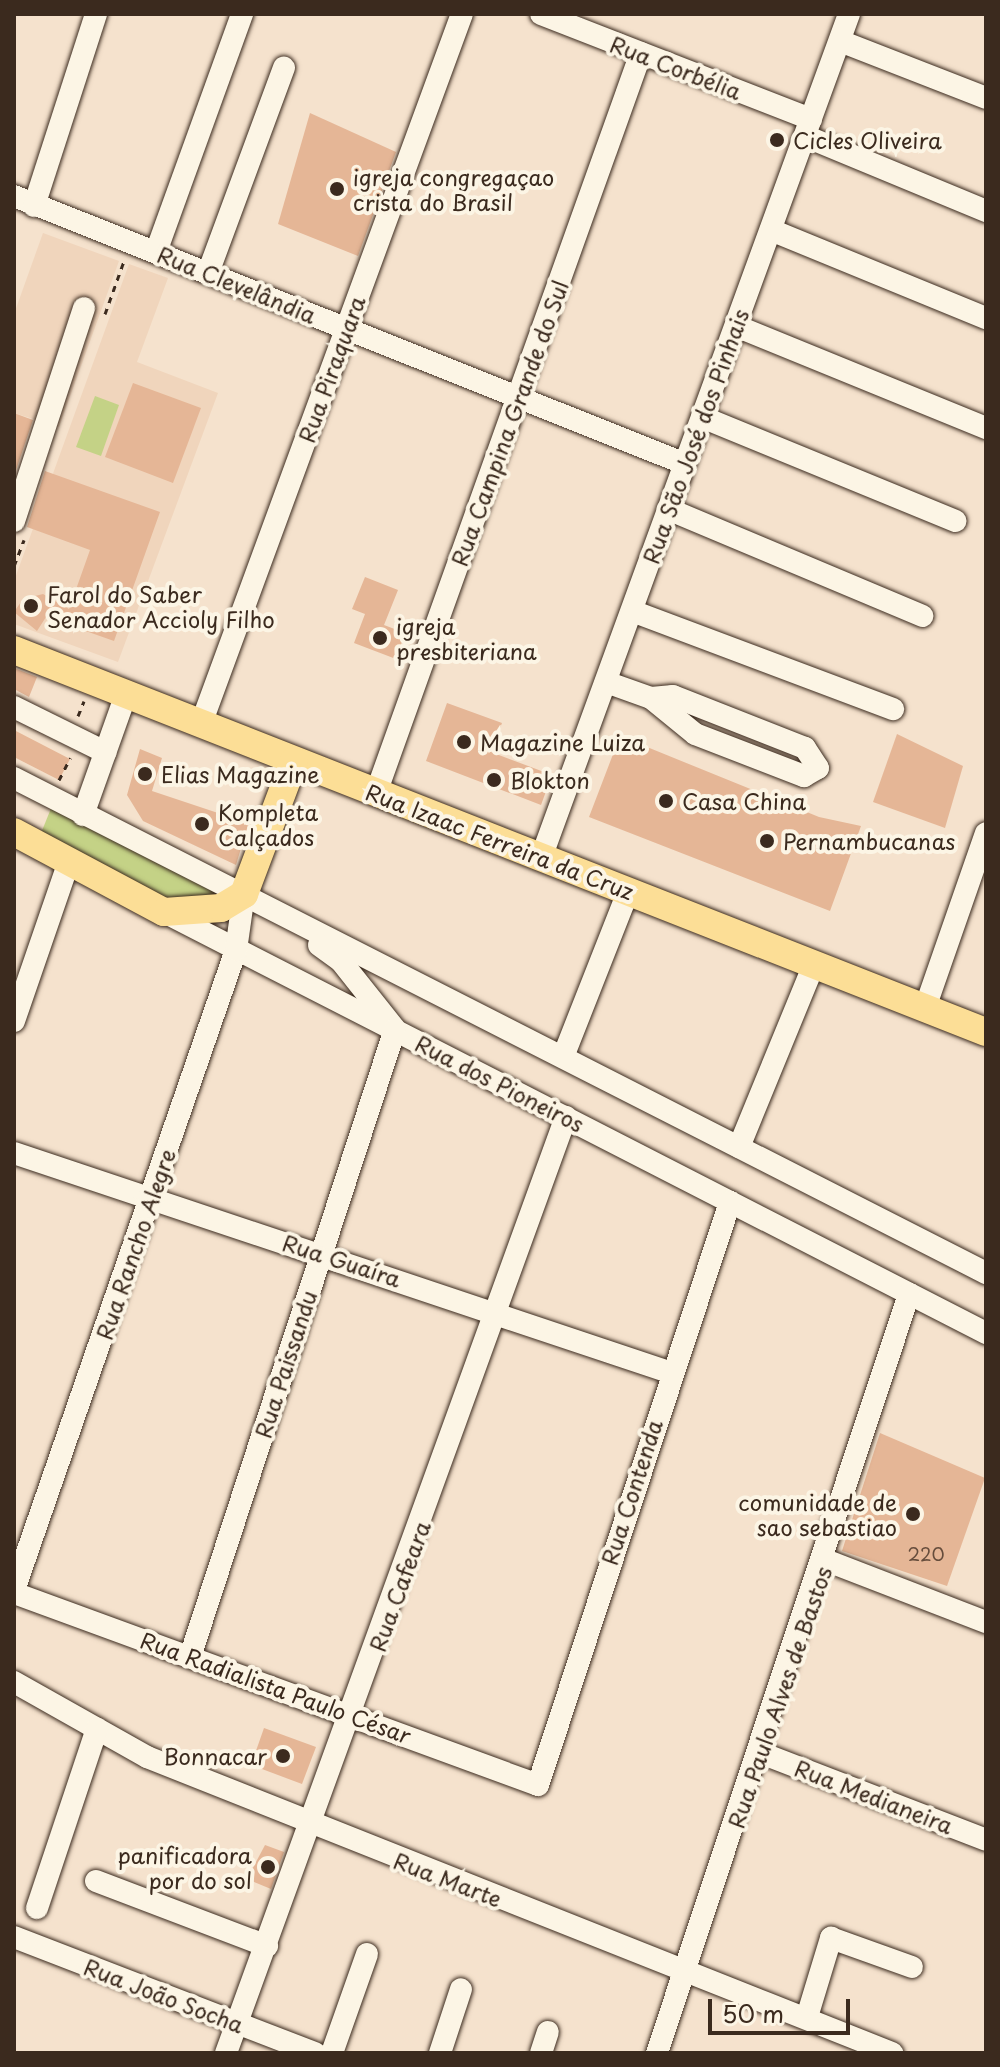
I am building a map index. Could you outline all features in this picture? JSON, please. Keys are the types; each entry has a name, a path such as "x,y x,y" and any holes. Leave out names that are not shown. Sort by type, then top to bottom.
{"main road":[{"name":"Rua Izaac Ferreira da Cruz","path":"14,650 986,1032"},
{"name":"Rua Rancho Alegre","path":"244,894 294,761"},
{"name":"Rua dos Pioneiros","path":"14,832 164,912"},
{"path":"164,912 221,908 244,894"}],"street":[{"path":"24,201 96,14"},
{"path":"156,252 242,14"},
{"name":"Rua Piraquara","path":"201,724 462,14"},
{"name":"Rua Corbélia","path":"541,14 641,53 986,211"},
{"name":"Rua São José dos Pinhais","path":"541,858 849,14"},
{"path":"840,41 986,98"},
{"name":"Rua Campina Grande do Sul","path":"376,793 641,53"},
{"path":"208,273 284,68"},
{"name":"Rua Clevelândia","path":"24,201 683,463"},
{"path":"771,230 986,318"},
{"path":"14,521 84,308"},
{"path":"736,326 986,428"},
{"path":"702,417 956,521"},
{"path":"668,509 922,616"},
{"path":"632,611 893,709"},
{"path":"606,682 651,698 695,734 804,776 818,768 805,748 673,696 651,698"},
{"path":"83,815 126,694"},
{"path":"14,707 105,752"},
{"path":"14,778 986,1273"},
{"path":"925,1008 986,833"},
{"path":"14,1021 69,861"},
{"path":"563,1057 628,892"},
{"path":"244,894 340,960 395,1029"},
{"name":"Rua Rancho Alegre","path":"14,1592 236,950 244,894"},
{"name":"Rua dos Pioneiros","path":"164,912 986,1333"},
{"path":"739,1147 814,964"},
{"name":"Rua Paissandu","path":"191,1654 395,1029"},
{"name":"Rua Cafeara","path":"226,2053 313,1827 566,1117"},
{"name":"Rua Guaíra","path":"14,1153 150,1200 322,1252 669,1372"},
{"name":"Rua Contenda","path":"538,1785 669,1372 730,1202"},
{"name":"Rua Paulo Alves de Bastos","path":"657,2053 761,1753 909,1294"},
{"path":"825,1560 986,1622"},
{"name":"Rua Radialista Paulo César","path":"14,1592 191,1654 538,1785"},
{"name":"Rua Marte","path":"14,1682 147,1757 313,1827 807,2017 892,2053"},
{"path":"37,1908 97,1729"},
{"name":"Rua Medianeira","path":"761,1753 986,1840"},
{"path":"96,1881 267,1946"},
{"name":"Rua João Socha","path":"14,1937 315,2053"},
{"path":"807,2017 831,1938 912,1967"},
{"path":"332,2053 367,1954"},
{"path":"440,2053 461,1989"}],"shaded area":[{"path":"43,233 119,261 59,427 14,413 14,314"},
{"path":"129,264 168,278 137,362 218,393 118,662 14,624 14,581"}],"green space":[{"path":"95,396 119,405 101,456 76,447"},
{"path":"54,801 239,893 163,910 37,843"}],"building":[{"name":"igreja congregaçao crista do Brasil","path":"310,113 396,152 358,256 278,224"},
{"path":"133,383 201,408 173,483 105,457"},
{"path":"14,413 33,420 14,476"},
{"path":"45,471 160,512 114,641 46,617 37,631 14,612 23,599 43,594 69,609 90,550 27,527"},
{"path":"365,577 398,590 384,625 405,633 396,659 354,643 365,614 352,609"},
{"path":"14,668 37,677 29,697 14,689"},
{"name":"Magazine Luiza","path":"447,703 502,723 491,752 552,775 541,805 426,761"},
{"path":"14,730 70,759 59,780 14,757"},
{"path":"897,734 963,766 945,828 873,802"},
{"path":"620,736 819,817 861,826 830,911 589,817"},
{"path":"140,749 162,758 152,791 224,815 228,807 251,815 236,865 143,821 127,795"},
{"name":"comunidade de sao sebastiao","path":"880,1433 985,1478 947,1586 842,1551"},
{"name":"Bonnacar","path":"264,1728 316,1747 302,1784 251,1765"},
{"name":"panificadora por do sol","path":"265,1845 284,1852 271,1889 247,1879"}],"place":[{"name":"Cicles Oliveira","path":"777,140"},
{"name":"igreja congregaçao crista do Brasil","path":"337,189"},
{"name":"Farol do Saber Senador Accioly Filho","path":"31,606"},
{"name":"igreja presbiteriana","path":"380,638"},
{"name":"Magazine Luiza","path":"464,742"},
{"name":"Elias Magazine","path":"145,774"},
{"name":"Blokton","path":"494,780"},
{"name":"Casa China","path":"666,801"},
{"name":"Kompleta Calçados","path":"202,824"},
{"name":"Pernambucanas","path":"767,841"},
{"name":"comunidade de sao sebastiao","path":"913,1514"},
{"name":"Bonnacar","path":"283,1756"},
{"name":"panificadora por do sol","path":"268,1867"}]}
